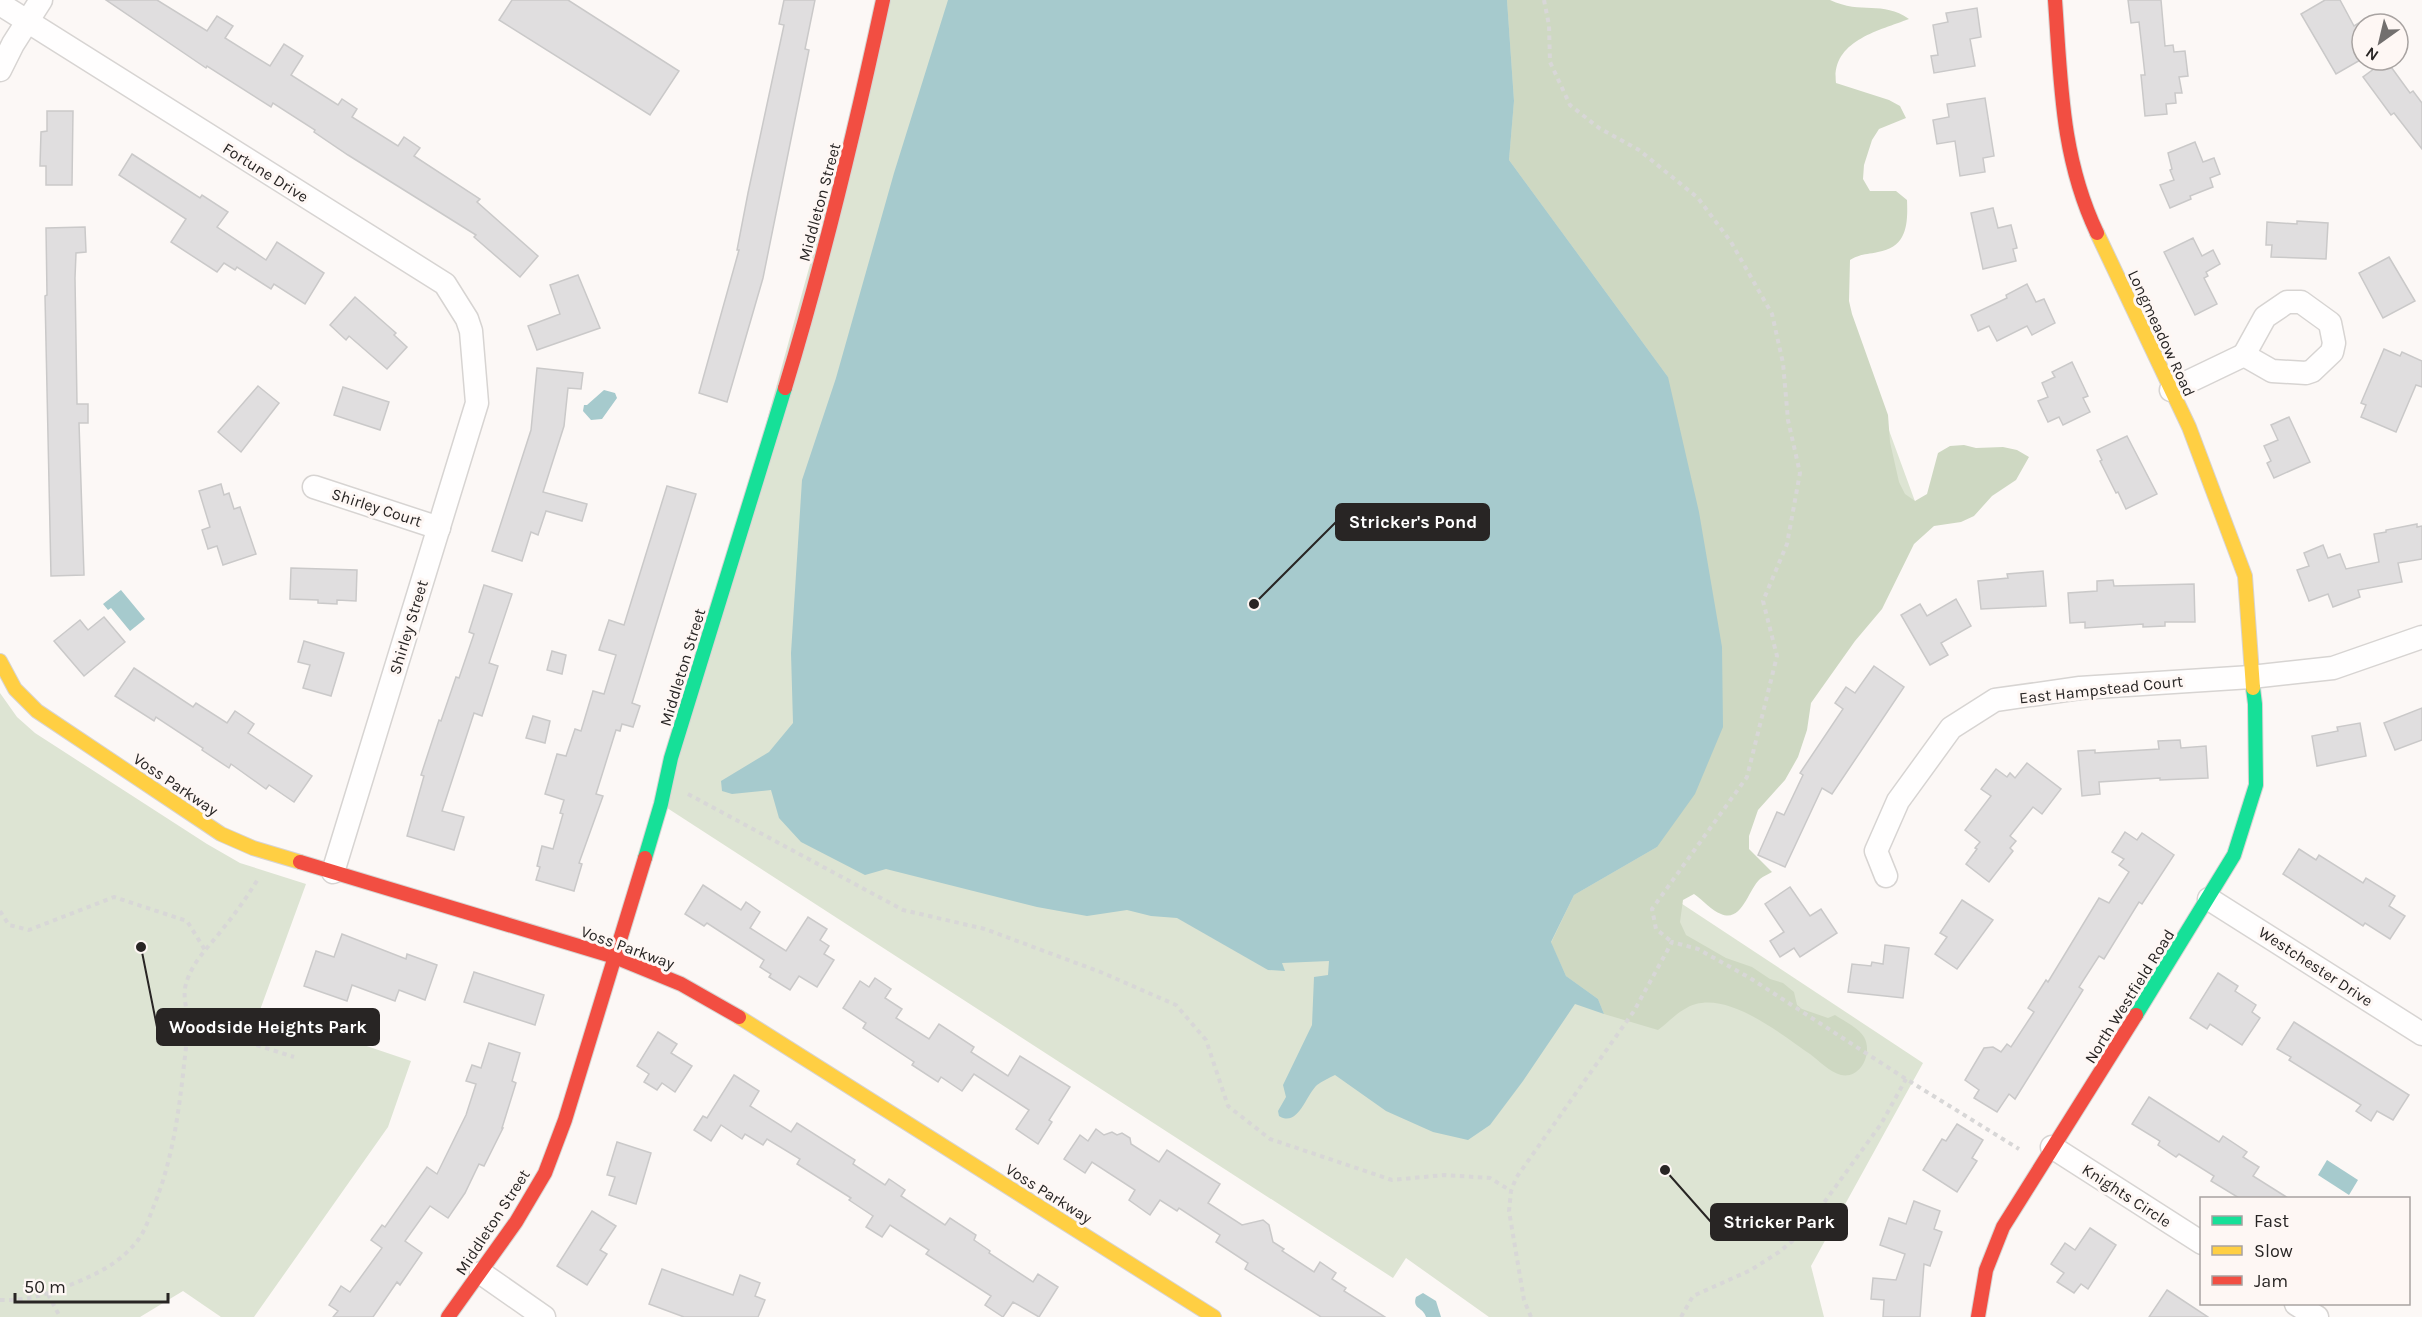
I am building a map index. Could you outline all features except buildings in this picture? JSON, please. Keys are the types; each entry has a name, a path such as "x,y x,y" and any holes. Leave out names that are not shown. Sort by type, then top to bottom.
{"street":[{"path":"0,70 41,0"},
{"name":"Middleton Street","path":"448,1317 516,1222 545,1173 565,1120 667,782 671,758 804,324 855,130 883,0"},
{"name":"Longmeadow Road","path":"2055,0 2065,128 2074,175 2088,214 2188,427 2245,576 2251,677"},
{"name":"Fortune Drive","path":"0,4 445,284 467,319 471,331 475,381"},
{"path":"2171,390 2244,355"},
{"name":"Shirley Street","path":"333,872 477,403 475,381"},
{"name":"Shirley Court","path":"314,487 439,528"},
{"name":"East Hampstead Court","path":"1886,876 1876,851 1898,801 1951,728 1995,700 2080,688 2251,677 2333,668 2422,637"},
{"name":"Voss Parkway","path":"3,667 15,689 37,711 220,834 253,848 615,957 681,984 717,1003 1214,1317"},
{"name":"North Westfield Road","path":"1978,1317 1990,1256 2003,1227 2209,899 2234,855 2256,785 2255,704 2251,677"},
{"name":"Westchester Drive","path":"2209,899 2422,1034"},
{"name":"Knights Circle","path":"2052,1147 2200,1242"},
{"path":"481,1273 544,1317"},
{"path":"2298,1305 2317,1317"}],"path":[{"path":"1544,0 1549,26 1551,62 1570,105 1599,128 1639,150 1698,198 1731,242 1772,314 1783,363 1788,420 1800,473 1787,544 1763,602 1777,656 1748,777 1652,909 1656,929 1672,942 1698,949 1750,978 2019,1149"},
{"path":"667,782 903,910 986,929 1102,973 1176,1005 1206,1040 1228,1106 1270,1139 1392,1180 1444,1175 1490,1178 1511,1191"},
{"path":"0,1300 23,1301 48,1294 101,1273 123,1257 139,1239 157,1200 170,1160 178,1115 188,1023 185,990 196,961 258,879"},
{"path":"0,911 9,925 28,930 114,897 187,921 205,950"},
{"path":"1531,1317 1524,1300 1509,1211 1511,1191 1516,1178 1634,1011 1672,942"},
{"path":"188,1023 294,1057"},
{"path":"1681,1317 1693,1296 1751,1270 1779,1252 1802,1233 1881,1124 1906,1079"},
{"path":"48,1294 60,1317"}],"green space":[{"path":"883,0 1719,0 1763,86 1924,526 1664,892 1923,1063 1811,1266 1824,1317 1489,1317 1406,1258 1393,1278 661,804"},
{"path":"1507,0 1830,0 1852,7 1890,10 1909,19 1871,33 1859,40 1841,57 1836,69 1836,83 1889,100 1900,106 1906,118 1879,129 1872,140 1864,165 1863,179 1870,191 1896,191 1907,200 1904,234 1895,245 1888,249 1850,260 1849,301 1852,314 1888,415 1890,442 1899,482 1905,494 1915,501 1927,494 1938,453 1950,446 2003,447 2017,450 2029,457 2016,480 1992,496 1974,516 1961,522 1934,526 1914,544 1882,609 1855,641 1811,703 1807,730 1798,757 1785,780 1758,810 1749,836 1749,849 1772,872 1760,879 1744,904 1734,914 1728,916 1718,913 1694,894 1683,900 1680,922 1686,935 1726,958 1752,967 1770,979 1783,983 1794,992 1797,1005 1802,1009 1828,1018 1835,1015 1859,1031 1866,1043 1866,1057 1859,1069 1848,1075 1841,1075 1833,1071 1756,1018 1725,1005 1710,1002 1696,1004 1681,1012 1658,1030 1604,1014 1598,999 1566,976 1551,943 1574,895 1657,847 1668,377 1509,160 1514,101"},
{"path":"0,693 17,717 35,733 207,844 240,863 306,884 260,1010 411,1061 388,1127 254,1317 221,1317 183,1291 140,1317 0,1317"}],"water":[{"path":"948,0 1507,0 1514,101 1509,160 1668,377 1699,512 1722,647 1723,727 1695,794 1657,847 1574,895 1551,942 1566,976 1598,999 1604,1014 1575,1004 1490,1125 1468,1140 1433,1132 1386,1111 1335,1075 1317,1085 1301,1109 1291,1118 1286,1119 1279,1116 1278,1111 1286,1097 1283,1085 1312,1025 1314,977 1328,975 1329,961 1282,963 1285,971 1268,970 1177,918 1151,916 1127,910 1087,916 1037,907 886,869 865,875 801,842 779,818 771,790 732,794 722,791 721,781 769,752 793,723 791,653 802,480 836,378 894,173"},
{"path":"604,390 615,393 617,398 602,419 591,420 583,411 584,405"},
{"path":"121,590 145,619 130,631 111,608 108,610 103,604"},
{"path":"2327,1160 2358,1180 2349,1195 2318,1175"},
{"path":"1423,1293 1436,1301 1441,1317 1426,1317 1415,1304 1416,1297"}],"traffic: fast":[{"path":"645,858 661,804 671,758 785,388"},
{"path":"2136,1015 2234,855 2256,785 2253,688"}],"traffic: slow":[{"path":"2097,233 2189,427 2245,576 2253,688"},
{"path":"0,661 15,689 37,711 221,834 253,848 300,862"},
{"path":"739,1017 1214,1317"}],"traffic: jam":[{"path":"785,388 838,195 883,0"},
{"path":"2055,0 2061,90 2069,148 2085,205 2097,233"},
{"path":"448,1317 516,1222 545,1173 565,1120 645,858"},
{"path":"300,862 615,957 681,984 739,1017"},
{"path":"1978,1317 1986,1270 2003,1227 2136,1015"}],"place":[{"name":"Stricker's Pond","path":"1254,604"},
{"name":"Woodside Heights Park","path":"141,947"},
{"name":"Stricker Park","path":"1665,1170"}]}
